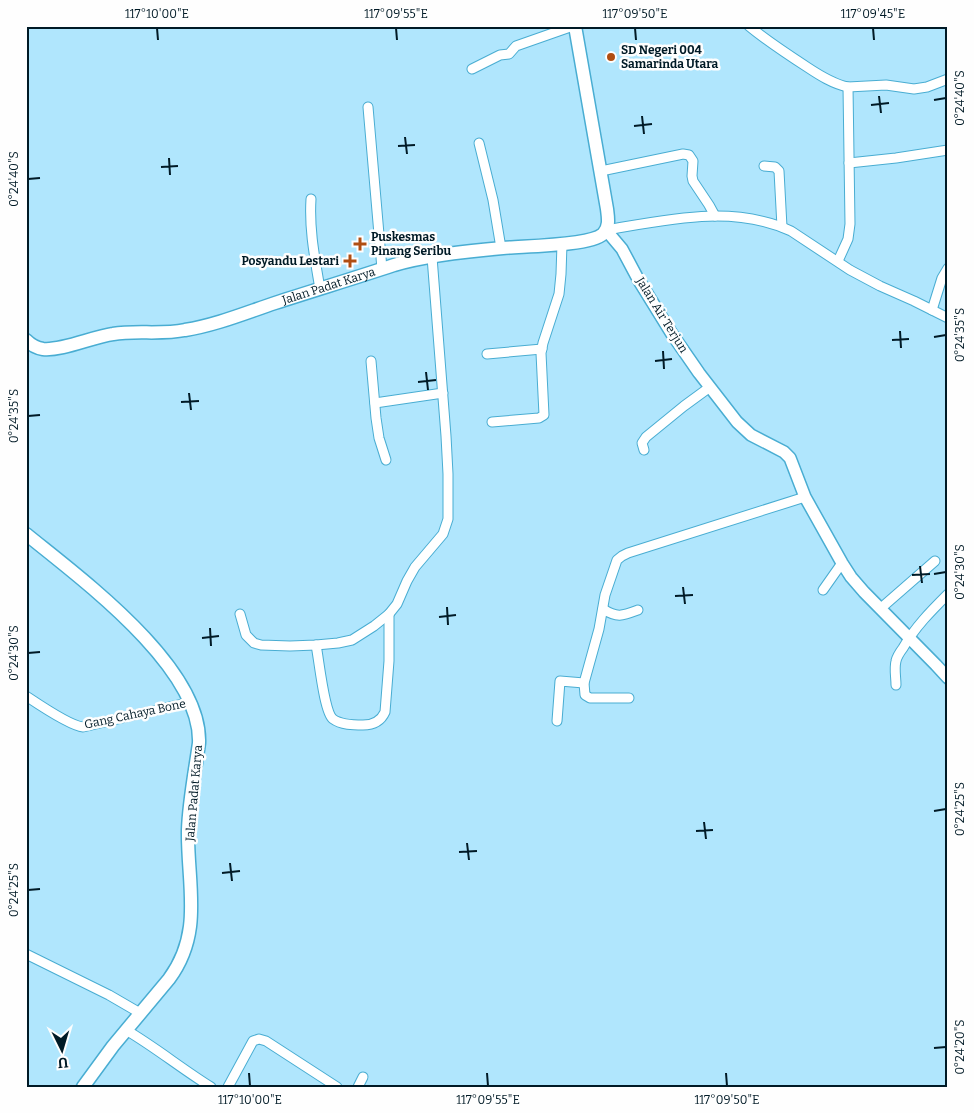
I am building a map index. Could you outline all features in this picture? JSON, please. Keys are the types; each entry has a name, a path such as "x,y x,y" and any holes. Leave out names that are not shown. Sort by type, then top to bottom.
{"main road":[{"path":"574,26 607,209 608,224 606,230"},
{"name":"Jalan Padat Karya","path":"26,340 33,346 48,349 111,334 185,330 227,319 413,260 501,248 578,242 593,239 603,234 606,230"},
{"name":"Jalan Padat Karya","path":"26,534 89,585 148,642 172,671 191,702 198,721 199,737 188,829 191,883 190,929 185,951 175,972 126,1030 83,1087"}],"street":[{"path":"472,69 500,55 509,54 516,46 574,26"},
{"path":"749,26 813,71 848,87 886,85 918,88 948,79"},
{"path":"838,261 846,247 849,234 848,87"},
{"path":"368,107 382,269"},
{"path":"479,143 493,200 501,248"},
{"path":"849,163 948,150"},
{"path":"601,171 683,154 690,155 693,181 710,205 715,216"},
{"path":"764,166 776,167 779,172 782,227"},
{"path":"311,199 312,241 320,289"},
{"path":"606,230 674,218 715,216 758,220 792,231 850,270 948,318"},
{"name":"Jalan Air Terjun","path":"606,230 622,249 672,334 737,422 756,438 787,455 805,497 857,586 948,678"},
{"path":"492,422 542,417 544,413 541,367 542,349 559,294 562,244"},
{"path":"240,614 244,633 256,644 266,646 316,645 352,640 389,614 397,604 415,567 443,534 448,519 448,474 432,257"},
{"path":"932,310 942,278 948,268"},
{"path":"487,354 542,349"},
{"path":"371,361 379,438 386,460"},
{"path":"644,450 642,443 646,437 710,387"},
{"path":"375,404 443,393"},
{"path":"629,698 590,698 585,695 584,683 599,629 605,595 617,560 622,556 805,497"},
{"path":"880,609 934,561"},
{"path":"823,590 842,563"},
{"path":"896,685 896,660 909,638 928,614 948,594"},
{"path":"602,609 615,615 624,615 638,610"},
{"path":"316,645 326,704 330,716 335,720 350,725 374,723 382,718 385,712 389,661 389,614"},
{"path":"557,721 560,681 584,683"},
{"name":"Gang Cahaya Bone","path":"26,696 76,726 83,727 191,702"},
{"path":"26,954 109,995 140,1013"},
{"path":"126,1030 211,1087"},
{"path":"228,1087 253,1041 259,1039 266,1041 337,1087"},
{"path":"358,1087 363,1077"}],"place":[{"name":"SD Negeri 004 Samarinda Utara","path":"611,57"},
{"name":"Puskesmas Pinang Seribu","path":"360,244"},
{"name":"Posyandu Lestari","path":"350,261"}]}
